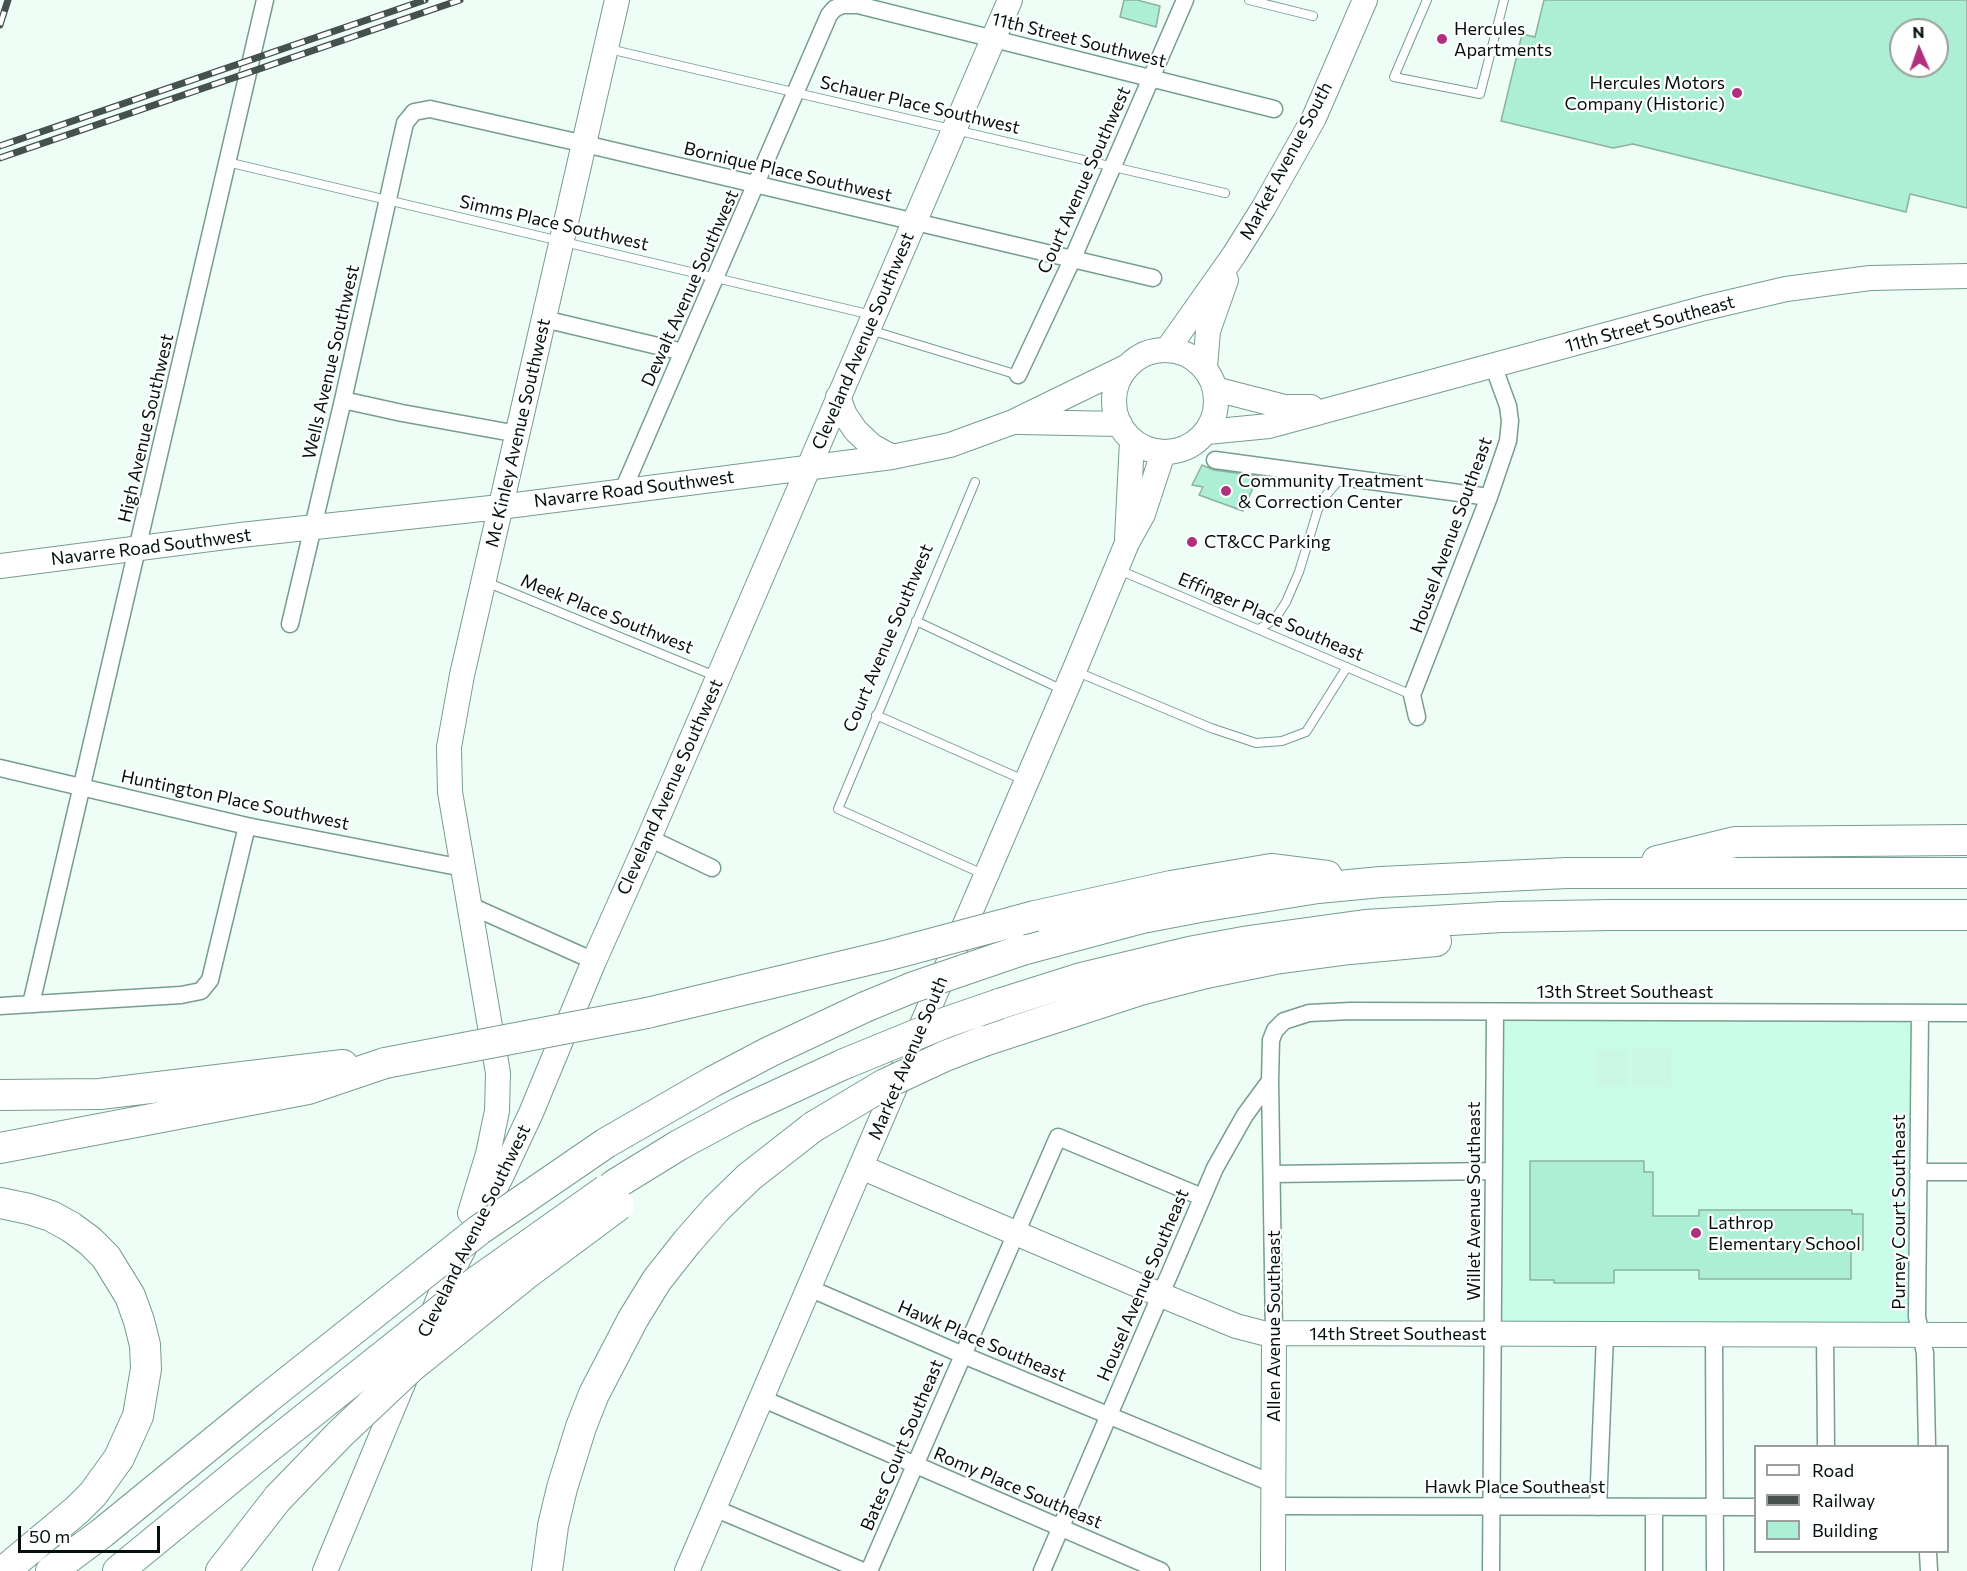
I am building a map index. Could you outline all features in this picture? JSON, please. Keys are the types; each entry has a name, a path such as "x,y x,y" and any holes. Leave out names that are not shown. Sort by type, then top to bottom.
{"highway":[{"path":"1609,873 1736,842 1967,840"},
{"path":"0,1148 308,1089 385,1063 647,1013 889,955 1035,916 1171,886 1271,869 1381,882"},
{"path":"51,1571 102,1533 479,1230 606,1143 722,1077 865,1007 910,988 1022,950 1142,918 1318,888 1466,877 1609,873 1967,873"},
{"path":"547,1568 553,1526 569,1463 594,1394 612,1355 657,1280 716,1209 749,1178 813,1127 851,1103 895,1080 984,1041 1117,997 1206,973 1275,959 1350,949 1483,938 1610,915"},
{"path":"118,1571 476,1282 616,1195 686,1160 751,1123 803,1083 946,1022 1081,978 1133,965 1249,941 1306,932 1431,921 1610,915 1967,915"},
{"path":"0,1095 100,1094 324,1066 385,1063"},
{"path":"221,1571 278,1498 411,1367 525,1275 616,1195"},
{"path":"0,1203 51,1216 80,1234 106,1257 130,1296 139,1321 145,1345 146,1369 138,1416 119,1458 93,1494 78,1510 4,1571"}],"street":[{"name":"High Avenue Southwest","path":"31,1004 265,0"},
{"name":"Mc Kinley Avenue Southwest","path":"441,1293 488,1154 497,1111 498,1073 450,792 449,747 462,675 617,0"},
{"name":"Cleveland Avenue Southwest","path":"325,1571 441,1293 507,1165 535,1102 1010,0"},
{"name":"Court Avenue Southwest","path":"1018,375 1072,260 1185,0"},
{"name":"Market Avenue South","path":"1167,350 1234,255 1264,207 1314,118 1365,0"},
{"name":"11th Street Southwest","path":"839,6 858,5 1274,109"},
{"name":"Dewalt Avenue Southwest","path":"623,490 717,278 829,15 839,6"},
{"name":"Bornique Place Southwest","path":"414,112 430,109 1153,278"},
{"name":"Wells Avenue Southwest","path":"290,624 405,123 414,112"},
{"name":"Market Avenue South","path":"1205,367 1208,331 1234,255"},
{"name":"11th Street Southeast","path":"1207,432 1269,426 1706,308 1786,289 1870,278 1967,276"},
{"path":"544,319 683,352"},
{"path":"1158,350 1167,350 1175,350 1191,356 1205,367 1214,382 1217,399 1215,416 1207,432 1195,444 1180,451 1163,453 1147,449 1126,433 1115,412 1114,396 1118,380 1128,366 1141,356 1158,350"},
{"name":"Housel Avenue Southeast","path":"1412,695 1507,446 1510,421 1507,402 1493,365"},
{"name":"Navarre Road Southwest","path":"0,566 312,527 500,507 892,457 950,445 1013,422 1128,366"},
{"name":"11th Street Southeast","path":"1215,389 1285,407 1338,407"},
{"path":"838,397 845,415 856,431 872,446 892,457"},
{"path":"343,400 518,434"},
{"name":"Navarre Road Southwest","path":"1013,422 1126,433"},
{"name":"Market Avenue South","path":"1126,433 1127,543"},
{"name":"Market Avenue South","path":"687,1571 1070,681 1116,568 1143,513 1163,453"},
{"path":"1215,460 1489,497"},
{"path":"1412,695 1417,717"},
{"name":"Huntington Place Southwest","path":"0,768 247,826 463,868"},
{"path":"0,1006 181,995 201,991 210,980 247,826"},
{"path":"649,838 712,868"},
{"path":"471,906 594,961"},
{"name":"13th Street Southeast","path":"1270,1081 1271,1040 1275,1030 1284,1021 1301,1015 1325,1012 1967,1013"},
{"name":"Willet Avenue Southeast","path":"1491,1571 1495,1012"},
{"name":"Purney Court Southeast","path":"1920,1012 1917,1317 1926,1353 1927,1445"},
{"name":"Housel Avenue Southeast","path":"1042,1571 1202,1197 1231,1137 1270,1081"},
{"name":"Allen Avenue Southeast","path":"1270,1081 1274,1334 1273,1571"},
{"name":"Bates Court Southeast","path":"869,1571 1058,1137 1202,1197"},
{"name":"14th Street Southeast","path":"861,1167 1161,1295 1241,1327 1274,1334 1967,1335"},
{"path":"1272,1173 1493,1171"},
{"path":"1918,1172 1967,1172"},
{"name":"Hawk Place Southeast","path":"809,1288 1109,1415 1274,1495 1492,1507 1754,1507"},
{"path":"1714,1334 1715,1571"},
{"path":"1598,1507 1605,1335"},
{"path":"1825,1335 1826,1445"},
{"name":"Romy Place Southeast","path":"761,1398 1161,1571"},
{"path":"1654,1507 1654,1571"},
{"path":"714,1508 863,1571"},
{"path":"1928,1553 1929,1571"}],"lane":[{"path":"1249,0 1312,16"},
{"path":"1427,0 1394,77 1480,94 1504,0"},
{"name":"Schauer Place Southwest","path":"607,48 1225,193"},
{"name":"Simms Place Southwest","path":"227,162 717,278 870,322 1018,375"},
{"path":"1259,629 1277,617 1286,602 1299,572 1318,509 1326,495 1342,477"},
{"name":"Court Avenue Southwest","path":"975,482 838,809 986,875"},
{"name":"Effinger Place Southeast","path":"1116,568 1412,695"},
{"name":"Meek Place Southwest","path":"484,581 719,677"},
{"path":"916,621 1070,681 1256,743 1282,741 1306,732 1347,667"},
{"path":"876,715 1026,782"}],"shaded area":[{"path":"1495,1012 1920,1013 1921,1335 1493,1335"},
{"path":"1633,1049 1671,1049 1671,1087 1632,1086"},
{"path":"1596,1050 1629,1050 1628,1086 1595,1086"}],"building":[{"path":"1124,0 1137,0 1160,6 1156,27 1120,17"},
{"name":"Hercules Motors Company (Historic)","path":"1544,0 1967,0 1967,208 1910,194 1906,212 1633,144 1613,148 1501,121 1522,34 1535,37"},
{"name":"Community Treatment & Correction Center","path":"1202,465 1214,470 1258,476 1243,511 1199,495 1203,487 1192,485"},
{"name":"Lathrop Elementary School","path":"1530,1161 1644,1161 1644,1172 1653,1172 1653,1216 1699,1216 1699,1210 1852,1210 1852,1214 1863,1214 1863,1250 1851,1250 1851,1279 1699,1279 1699,1270 1614,1270 1614,1283 1554,1283 1554,1280 1530,1280"}],"railway":[{"path":"0,25 8,0"},
{"path":"0,146 425,0"},
{"path":"0,158 460,0"}],"place":[{"name":"Hercules Apartments","path":"1442,39"},
{"name":"Hercules Motors Company (Historic)","path":"1737,93"},
{"name":"Community Treatment & Correction Center","path":"1226,491"},
{"name":"CT&CC Parking","path":"1192,542"},
{"name":"Lathrop Elementary School","path":"1696,1233"}]}
